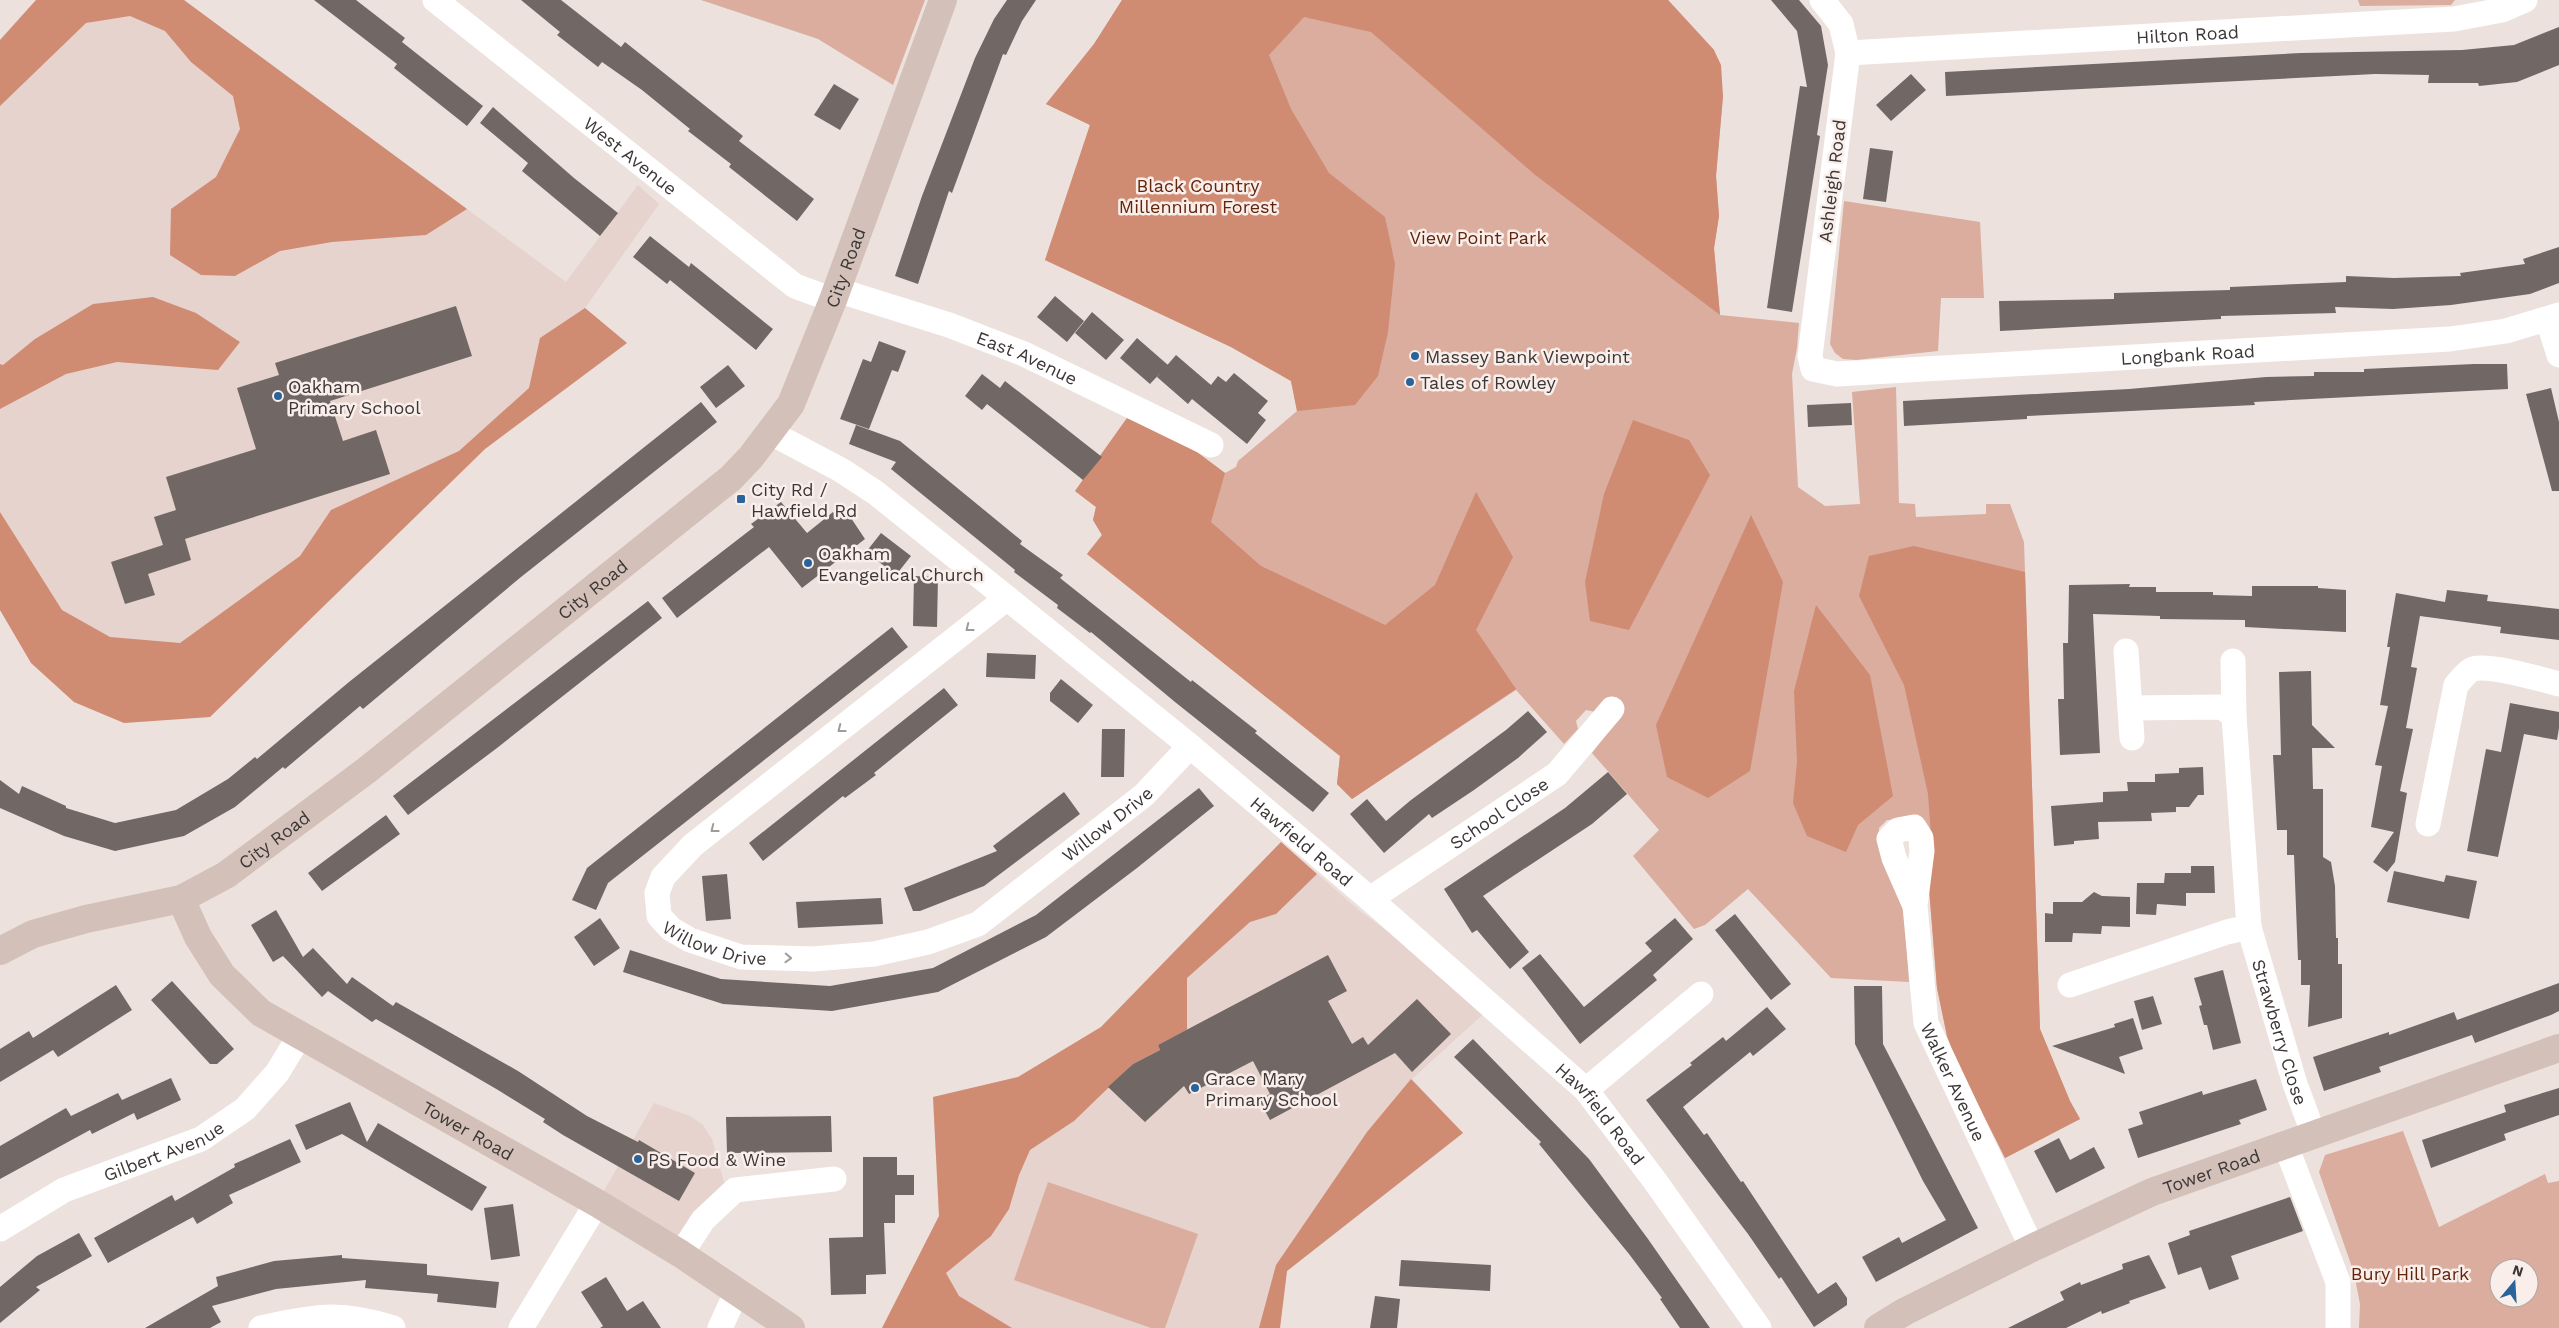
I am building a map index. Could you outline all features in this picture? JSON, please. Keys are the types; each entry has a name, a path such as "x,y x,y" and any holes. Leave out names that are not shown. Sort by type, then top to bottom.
{"street":[{"name":"West Avenue","path":"435,0 795,286 835,295"},
{"name":"City Road","path":"0,951 42,932 86,919 181,899 226,875 367,770 731,478 770,433 791,404 835,295 943,0"},
{"name":"Ashleigh Road","path":"1813,369 1810,356 1848,53 1841,24 1822,0"},
{"name":"Hilton Road","path":"1848,53 2454,19 2498,5 2525,0"},
{"name":"East Avenue","path":"835,295 949,325 1024,354 1211,445"},
{"name":"Longbank Road","path":"1813,369 1837,374 2450,339 2506,331 2553,317"},
{"path":"2553,317 2559,355"},
{"name":"Hawfield Road","path":"770,433 841,470 876,493 1007,598 1190,746 1370,899 1586,1090 1759,1328"},
{"name":"Willow Drive","path":"1007,598 694,845 662,876 657,892 659,916 670,929 690,940 741,957 813,959 874,954 936,939 978,924 1144,795 1190,746"},
{"path":"2126,651 2132,738"},
{"name":"Strawberry Close","path":"2232,661 2234,716 2249,927 2295,1084 2314,1135"},
{"path":"2428,824 2456,686 2465,675 2473,669 2488,669 2559,684"},
{"path":"2130,708 2222,707 2234,716"},
{"name":"School Close","path":"1370,899 1556,774 1612,709"},
{"name":"Tower Road","path":"181,899 198,937 222,975 261,1014 597,1203 682,1254 791,1328"},
{"name":"Walker Avenue","path":"1915,906 1926,1023 2032,1248"},
{"path":"2070,985 2227,932 2249,927"},
{"path":"1586,1090 1701,994"},
{"name":"Gilbert Avenue","path":"0,1229 64,1190 201,1139 245,1109 277,1073 299,1036"},
{"name":"Tower Road","path":"1878,1328 1904,1312 2032,1248 2152,1192 2559,1048"},
{"path":"2286,1146 2338,1282 2338,1328"},
{"path":"682,1254 703,1220 735,1190 834,1179"},
{"path":"521,1328 597,1203"},
{"path":"720,1328 737,1292"},
{"path":"261,1328 322,1315 370,1320 393,1328"}],"shaded area":[{"name":"Oakham Primary School","path":"36,0 184,0 566,282 638,185 659,204 585,308 627,343 485,449 210,717 124,723 74,702 31,663 0,610 0,40"},
{"name":"Grace Mary Primary School","path":"1281,842 1360,911 1491,1007 1412,1079 1463,1133 1287,1271 1280,1328 882,1328 939,1216 933,1097 1018,1077 1101,1027"},
{"path":"654,1103 690,1116 703,1125 712,1139 728,1196 681,1254 597,1203"}],"green space":[{"path":"36,0 184,0 467,209 426,235 332,242 280,251 235,276 201,275 170,255 171,209 216,177 240,129 233,96 191,62 165,31 130,16 86,23 0,106 0,40"},
{"path":"701,0 925,0 893,85 818,39"},
{"name":"View Point Park","path":"1122,0 1668,0 1714,50 1723,96 1716,176 1719,216 1714,248 1720,315 1799,323 1792,374 1798,487 1825,506 1860,504 1852,392 1896,387 1899,503 1915,504 1916,517 1986,514 1986,504 2010,504 2024,542 2040,1029 2070,1101 2080,1119 2005,1158 1947,1036 1937,988 1929,888 1906,819 1887,820 1879,828 1878,841 1903,892 1909,982 1831,978 1748,889 1705,925 1694,929 1633,856 1659,830 1592,753 1619,717 1586,710 1576,721 1578,729 1564,744 1516,690 1352,799 1337,784 1340,756 1087,554 1102,535 1093,520 1096,507 1075,491 1127,418 1182,441 1225,473 1236,467 1238,461 1297,411 1291,381 1231,347 1045,260 1090,125 1046,104 1094,44"},
{"name":"Black Country Millennium Forest","path":"1122,0 1668,0 1714,50 1721,65 1723,96 1716,176 1719,216 1714,248 1720,315 1534,174 1371,32 1304,17 1269,55 1291,109 1329,173 1385,217 1395,264 1388,332 1378,376 1355,405 1297,411 1291,381 1231,347 1045,260 1090,125 1046,104 1094,44"},
{"path":"2358,0 2455,0 2451,5 2360,6"},
{"path":"1844,201 1980,222 1984,298 1941,298 1938,351 1856,360 1843,359 1835,353 1830,344"},
{"path":"153,297 196,313 240,342 218,370 117,362 66,374 0,409 0,364 3,365 35,339 93,304"},
{"path":"585,308 627,343 485,449 210,717 124,723 74,702 31,663 0,610 0,512 62,610 110,637 180,643 300,556 331,510 459,451 529,388 540,338"},
{"path":"1127,418 1182,441 1225,473 1211,522 1261,566 1385,625 1435,585 1476,492 1513,557 1476,630 1516,689 1352,799 1337,784 1340,756 1087,554 1102,535 1093,520 1096,507 1075,491"},
{"path":"1633,420 1689,440 1710,475 1629,630 1590,621 1585,582 1604,494"},
{"path":"1751,515 1783,582 1750,771 1708,798 1667,777 1656,725"},
{"path":"1914,546 2025,572 2040,1029 2070,1101 2080,1119 2005,1158 1955,1059 1947,1036 1937,988 1929,888 1932,850 1928,794 1904,685 1859,596 1869,556"},
{"path":"1816,605 1870,675 1893,796 1858,825 1846,852 1807,836 1793,803 1797,762 1794,691"},
{"path":"1281,842 1317,874 1276,914 1250,922 1187,978 1187,1030 1158,1045 1160,1050 1133,1064 1074,1121 1030,1150 1019,1175 1009,1209 991,1236 946,1273 959,1296 1012,1328 882,1328 939,1216 933,1097 1018,1077 1101,1027"},
{"path":"1411,1079 1463,1133 1287,1271 1280,1328 1259,1328 1276,1265 1367,1132"},
{"name":"Bury Hill Park","path":"2403,1131 2439,1227 2545,1174 2548,1183 2559,1181 2559,1328 2359,1328 2360,1304 2354,1273 2319,1172 2325,1155"},
{"path":"1048,1182 1198,1234 1165,1328 1151,1328 1014,1280"}],"building":[{"path":"314,0 356,0 405,38 402,42 483,106 467,126 394,68 397,64"},
{"path":"521,0 561,0 621,47 625,42 743,136 739,141 814,199 797,221 729,167 731,164 688,131 690,129 642,90 602,62 598,67 557,35 560,32"},
{"path":"1007,0 1036,0 1022,21 1006,55 1003,54 952,193 949,191 918,284 895,276 922,196 975,58 994,19"},
{"path":"1771,0 1799,0 1821,26 1828,65 1817,135 1820,136 1792,312 1767,308 1800,86 1807,87 1797,31"},
{"path":"2559,27 2559,65 2517,82 2479,86 2478,83 2428,83 2429,75 2375,74 1946,96 1945,72 2301,53 2462,50 2514,45"},
{"path":"1911,74 1926,90 1891,121 1876,105"},
{"path":"834,84 859,99 840,130 814,115"},
{"path":"493,107 574,178 618,213 600,236 522,171 528,163 480,123"},
{"path":"1870,148 1893,151 1886,202 1863,199"},
{"path":"650,236 689,267 691,263 773,329 756,350 670,280 667,284 633,257"},
{"path":"2559,247 2559,283 2530,294 2451,305 2393,309 2335,307 2336,313 2221,316 2221,319 2000,331 1999,301 2114,299 2114,293 2230,290 2230,287 2346,282 2346,276 2394,278 2461,276 2460,273 2525,264 2523,259"},
{"path":"1055,296 1084,321 1067,342 1037,317"},
{"path":"456,306 472,356 330,401 343,441 376,430 390,474 185,539 191,560 148,574 155,595 125,604 111,562 163,545 154,517 176,510 166,477 256,449 237,388 279,375 275,363"},
{"path":"1092,312 1124,340 1106,360 1075,333"},
{"path":"1137,338 1168,365 1150,384 1120,358"},
{"path":"879,341 906,351 898,372 892,370 869,429 840,419 863,359 871,362"},
{"path":"1176,355 1211,385 1218,376 1226,382 1234,373 1268,401 1258,413 1266,420 1247,444 1192,399 1188,404 1157,377"},
{"path":"2507,364 2508,389 2254,402 2255,405 2027,416 2027,419 1904,426 1903,401 2129,389 2266,377 2314,376 2314,372 2364,372 2364,369"},
{"path":"728,365 745,386 716,408 700,387"},
{"path":"982,374 1000,388 1005,381 1102,457 1083,480 987,404 982,410 965,396"},
{"path":"2551,388 2559,422 2559,491 2552,491 2526,394"},
{"path":"701,402 717,422 521,577 363,709 360,706 285,769 283,767 235,807 184,836 115,851 64,836 0,808 0,780 19,794 22,786 66,806 66,808 115,823 176,810 228,779 255,757 257,759 349,682"},
{"path":"1851,403 1852,425 1808,427 1807,405"},
{"path":"856,425 900,441 1022,541 1020,544 1063,575 1060,578 1191,682 1192,680 1257,731 1255,733 1329,793 1313,812 1091,632 1057,608 1058,605 1014,572 1015,570 891,469 896,462 849,444"},
{"name":"Oakham Evangelical Church","path":"781,502 807,533 833,512 839,519 847,512 865,539 802,588 769,547 677,618 662,598 754,527 751,524"},
{"path":"881,533 911,556 896,575 866,552"},
{"path":"914,576 938,577 937,627 913,626"},
{"path":"2130,584 2129,587 2156,587 2156,592 2213,592 2213,595 2252,596 2252,586 2318,586 2318,588 2346,590 2346,632 2245,627 2245,620 2160,619 2160,616 2093,614 2100,753 2060,755 2058,699 2064,699 2063,643 2068,643 2069,585"},
{"path":"2447,590 2488,595 2487,601 2559,609 2559,640 2500,633 2501,627 2420,616 2411,667 2417,668 2406,728 2413,729 2400,791 2407,793 2395,862 2387,872 2373,862 2394,832 2371,827 2382,766 2375,765 2388,706 2380,705 2390,647 2387,647 2396,593 2445,602"},
{"path":"648,601 662,618 497,748 408,815 393,796"},
{"path":"892,627 908,647 608,883 596,910 572,900 587,868"},
{"path":"987,653 1036,655 1035,679 986,677"},
{"path":"2311,671 2312,725 2335,748 2312,748 2313,789 2323,789 2323,857 2331,862 2335,886 2338,964 2342,964 2342,1018 2308,1027 2310,985 2301,985 2301,960 2298,960 2294,855 2287,855 2287,830 2277,830 2273,755 2281,755 2279,672"},
{"path":"1061,679 1093,705 1078,723 1050,701 1050,693"},
{"path":"944,688 958,705 874,773 876,775 845,798 843,796 763,861 749,843"},
{"path":"2510,703 2559,712 2559,728 2557,740 2524,734 2498,857 2467,851 2486,749 2501,752"},
{"path":"1528,711 1547,732 1518,758 1474,790 1432,818 1429,814 1384,853 1350,814 1367,799 1386,821 1411,800 1506,730"},
{"path":"1102,729 1125,729 1124,777 1101,777"},
{"path":"2203,767 2204,795 2198,795 2189,807 2176,807 2176,812 2151,813 2152,821 2098,822 2099,839 2074,841 2074,844 2054,846 2051,806 2103,802 2103,792 2128,791 2127,782 2155,782 2155,774 2179,773 2179,768"},
{"path":"1608,772 1627,794 1592,824 1483,896 1529,952 1510,969 1477,930 1472,933 1444,889 1565,808"},
{"path":"1199,788 1214,806 1137,868 1046,937 938,992 832,1011 723,1004 623,972 630,950 721,979 830,986 933,968 1036,915"},
{"path":"1064,792 1080,814 984,886 920,911 913,911 904,888 997,851 993,846"},
{"path":"386,815 400,834 322,891 308,873"},
{"path":"2191,866 2214,866 2215,893 2186,893 2186,906 2157,904 2156,915 2136,914 2137,883 2164,883 2165,873 2191,873"},
{"path":"2394,871 2444,882 2446,875 2477,881 2469,919 2387,902"},
{"path":"727,874 731,919 706,921 702,876"},
{"path":"2094,892 2102,896 2130,897 2130,927 2102,926 2101,934 2073,933 2072,942 2045,942 2045,913 2053,914 2053,902 2082,902"},
{"path":"881,898 883,924 798,928 796,902"},
{"path":"276,910 303,957 313,948 347,984 352,977 393,1006 396,1002 518,1071 587,1116 638,1142 639,1140 695,1173 679,1201 563,1135 543,1122 545,1119 498,1090 376,1019 372,1022 328,991 322,997 283,956 273,962 251,925"},
{"path":"1735,914 1791,984 1771,1000 1715,930"},
{"path":"600,918 620,948 594,966 574,937"},
{"path":"1675,918 1693,939 1653,975 1657,980 1580,1044 1522,968 1540,954 1584,1007 1652,951 1645,943"},
{"path":"1328,955 1347,991 1328,1001 1352,1044 1363,1037 1368,1045 1417,999 1451,1034 1412,1072 1395,1053 1270,1120 1259,1100 1270,1094 1253,1061 1189,1094 1184,1086 1145,1122 1108,1087 1133,1064 1160,1050 1158,1045"},
{"path":"2223,970 2241,1043 2213,1050 2207,1025 2204,1025 2199,1006 2202,1005 2194,978"},
{"path":"172,981 234,1049 217,1064 210,1064 151,1000"},
{"path":"2559,983 2559,1011 2551,1015 2475,1043 2472,1035 2379,1067 2381,1072 2324,1091 2313,1057 2389,1032 2389,1035 2454,1012 2457,1020"},
{"path":"116,985 132,1010 58,1057 53,1050 0,1082 0,1049 29,1031 33,1038"},
{"path":"1854,986 1882,986 1883,1044 1978,1228 1876,1282 1862,1257 1899,1237 1902,1243 1946,1220 1923,1181 1855,1044"},
{"path":"2153,996 2162,1024 2142,1030 2134,1001"},
{"path":"1767,1007 1786,1029 1753,1056 1750,1052 1683,1107 1704,1135 1707,1133 1741,1182 1743,1181 1818,1294 1836,1282 1847,1298 1847,1305 1814,1327 1781,1277 1779,1279 1748,1234 1646,1100 1692,1065 1690,1063 1723,1037 1726,1041"},
{"path":"2133,1018 2143,1049 2119,1057 2125,1074 2052,1046 2115,1027 2114,1024"},
{"path":"1473,1039 1589,1159 1710,1328 1680,1328 1660,1299 1662,1298 1629,1254 1539,1144 1541,1142 1454,1057"},
{"path":"171,1078 181,1100 137,1120 134,1113 92,1134 90,1130 0,1179 0,1146 66,1108 71,1116 118,1093 122,1100"},
{"path":"2256,1079 2267,1110 2239,1120 2241,1124 2138,1158 2128,1129 2143,1124 2139,1112 2202,1091 2203,1095"},
{"path":"2559,1088 2559,1115 2504,1134 2506,1140 2431,1168 2422,1140 2506,1112 2504,1105"},
{"path":"350,1102 367,1142 378,1123 487,1187 472,1211 342,1134 306,1150 295,1125"},
{"path":"831,1116 832,1152 727,1153 726,1117"},
{"path":"2059,1138 2070,1160 2094,1147 2105,1168 2056,1193 2034,1151"},
{"path":"290,1139 301,1162 229,1195 233,1203 197,1224 193,1217 108,1263 94,1238 172,1195 175,1201 235,1167 234,1164"},
{"path":"863,1157 897,1157 897,1175 914,1175 914,1195 895,1195 895,1223 884,1223 886,1274 866,1275 866,1294 831,1295 829,1238 863,1237"},
{"path":"2290,1197 2303,1231 2231,1256 2239,1279 2209,1290 2201,1267 2178,1275 2168,1243 2190,1235 2189,1231"},
{"path":"513,1204 520,1256 491,1260 484,1208"},
{"path":"79,1233 92,1256 36,1287 40,1290 0,1323 0,1287 37,1256"},
{"path":"342,1255 342,1258 427,1264 427,1275 499,1282 496,1308 437,1302 438,1294 365,1288 366,1280 276,1289 212,1306 221,1322 210,1328 145,1328 218,1286 216,1277 274,1261"},
{"path":"2149,1255 2166,1288 2129,1301 2130,1303 2102,1314 2101,1311 2066,1328 2008,1328 2064,1300 2060,1292 2080,1282 2081,1285 2123,1269 2122,1264"},
{"path":"1401,1260 1491,1265 1490,1291 1399,1286"},
{"path":"606,1277 627,1311 643,1301 661,1328 600,1328 603,1326 581,1292"},
{"path":"1375,1296 1400,1299 1397,1328 1370,1328"}],"place":[{"name":"Massey Bank Viewpoint","path":"1415,356"},
{"name":"Tales of Rowley","path":"1410,382"},
{"name":"Oakham Primary School","path":"278,396"},
{"name":"City Rd / Hawfield Rd","path":"741,499"},
{"name":"Oakham Evangelical Church","path":"808,563"},
{"name":"Grace Mary Primary School","path":"1195,1088"},
{"name":"PS Food & Wine","path":"638,1159"}]}
